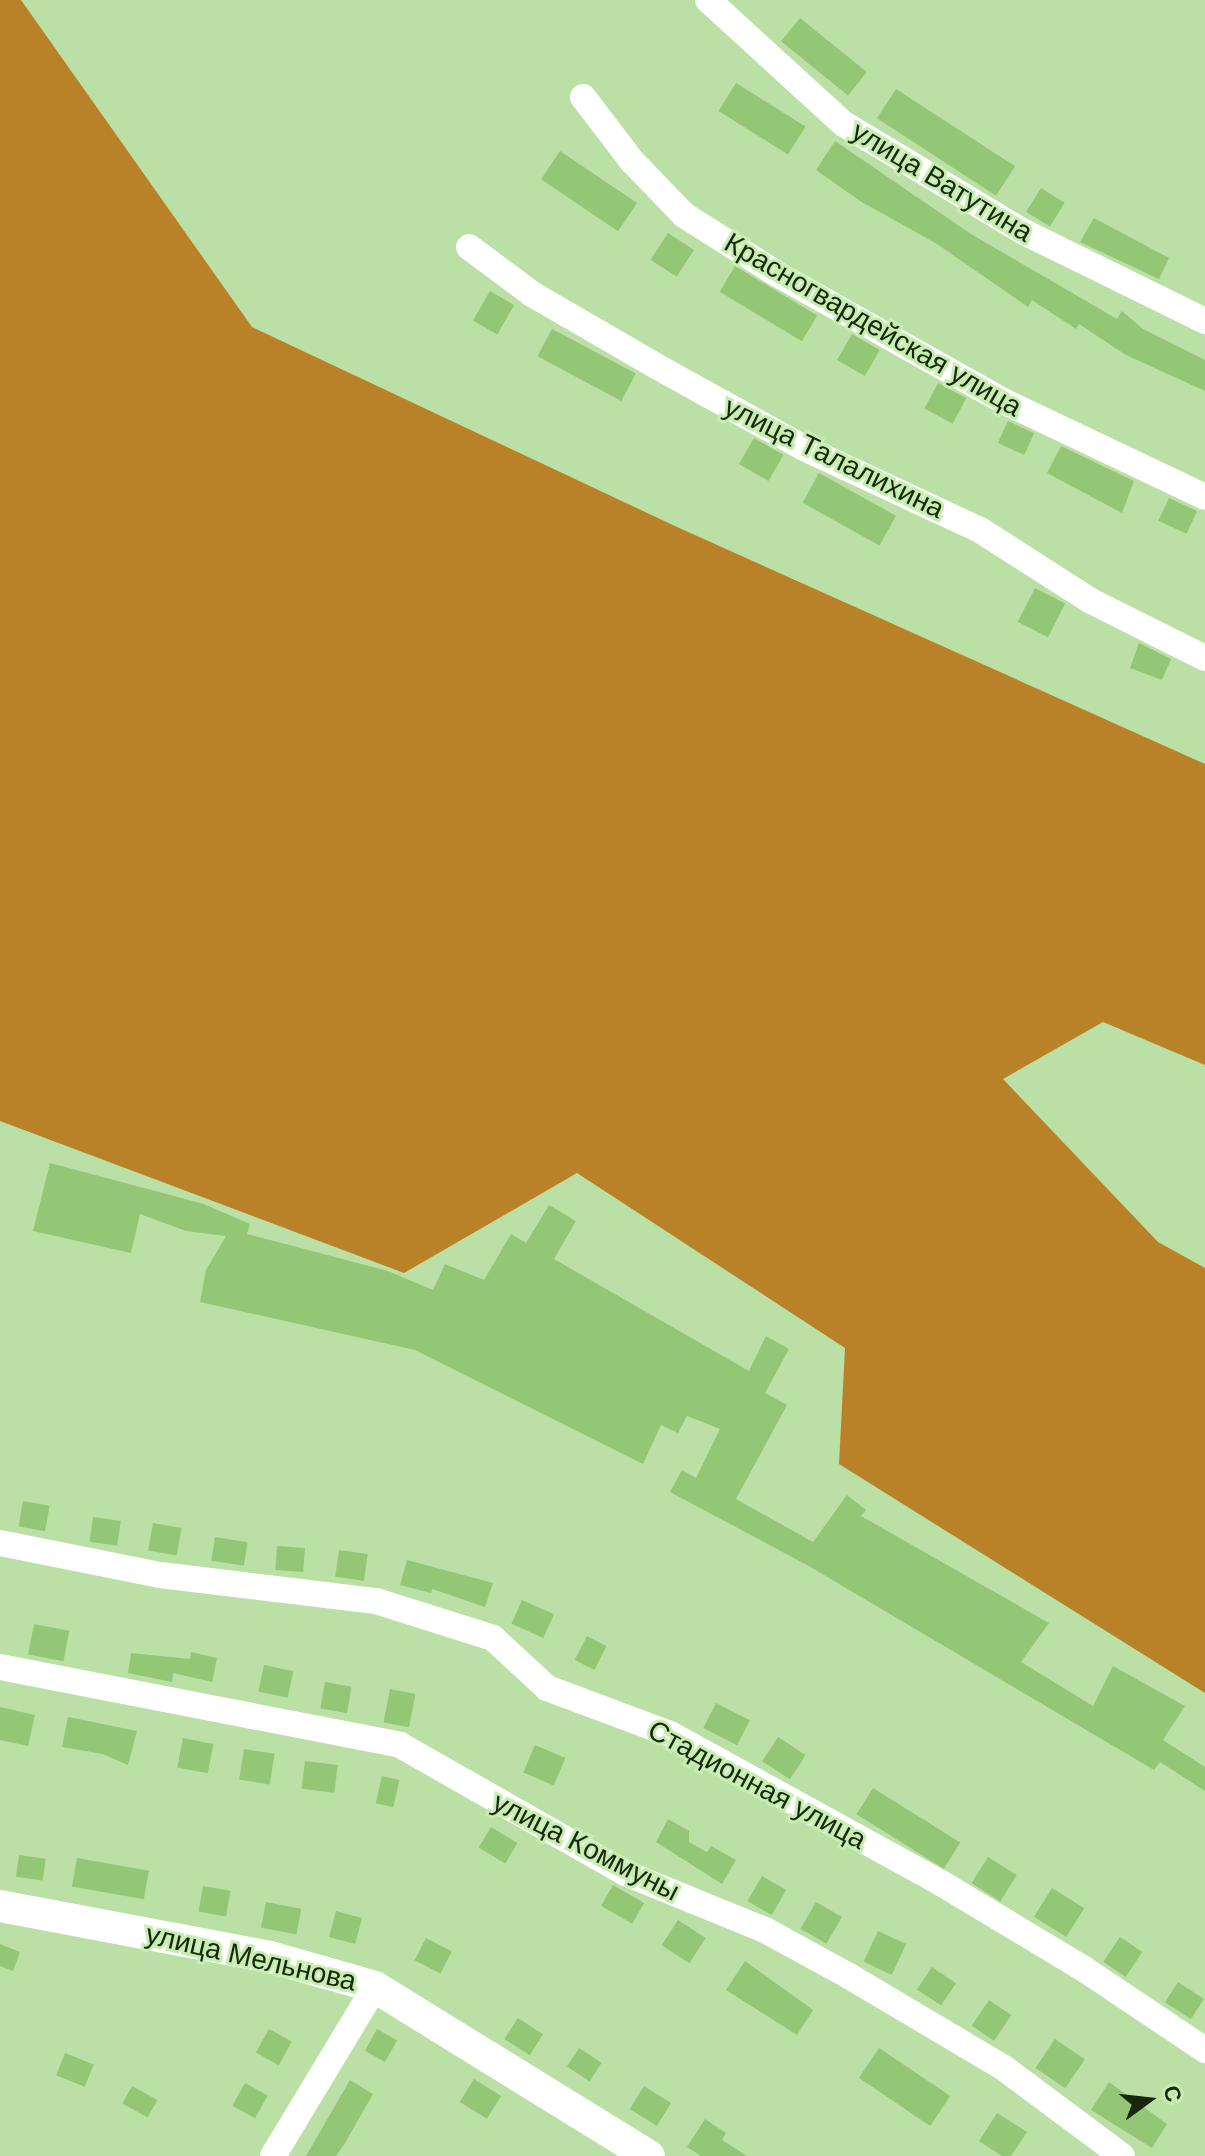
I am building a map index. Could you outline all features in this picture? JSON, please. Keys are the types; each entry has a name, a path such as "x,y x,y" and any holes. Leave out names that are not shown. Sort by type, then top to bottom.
{"main road":[{"name":"улица Мельнова","path":"0,1906 270,1957 375,1987 648,2156"}],"street":[{"name":"улица Ватутина","path":"708,0 844,124 1024,232 1205,321"},
{"name":"Красногвардейская улица","path":"583,97 632,161 684,215 763,266 1005,402 1205,497"},
{"name":"улица Талалихина","path":"469,247 532,294 669,373 804,448 980,530 1091,601 1205,658"},
{"name":"Стадионная улица","path":"0,1543 160,1575 376,1601 493,1638 547,1688 683,1741 941,1883 1084,1969 1205,2050"},
{"name":"улица Коммуны","path":"0,1667 400,1745 625,1873 765,1930 849,1976 1004,2068 1122,2156"},
{"path":"273,2156 375,1987"}],"shaded area":[{"path":"0,0 21,0 252,327 677,527 1205,764 1205,1065 1103,1022 1003,1079 1158,1242 1205,1268 1205,1693 839,1464 845,1348 577,1173 404,1273 0,1121"}],"building":[{"path":"800,18 867,72 848,95 781,41"},
{"path":"736,83 806,126 788,154 719,111"},
{"path":"896,89 1015,166 996,196 877,118"},
{"path":"835,141 971,234 1117,319 1122,311 1143,329 1205,360 1205,391 1126,355 1079,324 1076,329 1032,300 1028,307 937,244 860,201 816,170"},
{"path":"560,151 637,203 618,231 541,179"},
{"path":"1041,188 1065,203 1050,227 1026,212"},
{"path":"1094,218 1169,258 1159,279 1080,242"},
{"path":"668,233 694,250 677,277 651,260"},
{"path":"735,266 817,315 802,341 720,292"},
{"path":"490,291 514,305 497,334 473,320"},
{"path":"552,329 636,374 621,401 537,356"},
{"path":"852,334 880,350 865,376 837,360"},
{"path":"938,383 966,398 953,424 924,409"},
{"path":"1008,421 1034,433 1024,455 998,443"},
{"path":"754,438 783,455 768,481 739,464"},
{"path":"1061,446 1134,481 1122,513 1047,473"},
{"path":"819,473 896,516 879,545 803,503"},
{"path":"1169,498 1197,511 1187,534 1158,521"},
{"path":"1035,588 1065,603 1048,637 1018,622"},
{"path":"1139,643 1171,659 1162,680 1130,668"},
{"path":"50,1163 204,1204 250,1224 247,1234 388,1271 433,1290 445,1264 484,1280 511,1234 526,1243 549,1205 576,1221 554,1259 749,1371 766,1336 789,1349 765,1393 787,1405 736,1499 813,1542 847,1495 866,1510 861,1516 1049,1623 1021,1662 1093,1706 1113,1666 1185,1706 1163,1740 1205,1767 1205,1791 1160,1762 1154,1770 807,1565 670,1492 682,1470 696,1478 720,1429 687,1416 678,1433 661,1425 643,1464 415,1350 200,1302 206,1270 226,1236 186,1231 140,1214 131,1253 33,1231"},
{"path":"23,1501 50,1506 45,1531 18,1527"},
{"path":"93,1517 121,1521 117,1546 90,1542"},
{"path":"153,1523 182,1528 177,1556 148,1551"},
{"path":"215,1537 248,1542 244,1566 211,1561"},
{"path":"277,1546 305,1548 303,1572 275,1570"},
{"path":"339,1550 368,1554 364,1581 335,1577"},
{"path":"407,1560 493,1583 485,1607 432,1589 431,1593 400,1585"},
{"path":"522,1600 554,1614 543,1638 511,1624"},
{"path":"34,1624 69,1631 63,1661 28,1654"},
{"path":"587,1636 607,1646 594,1670 575,1660"},
{"path":"191,1652 217,1658 212,1682 173,1673 172,1682 128,1673 131,1653 190,1659"},
{"path":"264,1665 293,1671 288,1698 258,1691"},
{"path":"325,1682 352,1687 347,1713 320,1709"},
{"path":"390,1689 416,1694 409,1727 384,1722"},
{"path":"716,1703 750,1720 737,1745 703,1728"},
{"path":"0,1707 35,1715 28,1746 0,1740"},
{"path":"68,1717 137,1731 128,1765 103,1754 62,1747"},
{"path":"778,1737 806,1755 790,1779 762,1761"},
{"path":"183,1738 213,1744 208,1773 177,1767"},
{"path":"535,1745 565,1758 554,1786 523,1773"},
{"path":"244,1749 275,1754 270,1784 239,1780"},
{"path":"305,1761 338,1765 334,1793 302,1789"},
{"path":"382,1776 400,1780 393,1807 376,1803"},
{"path":"873,1788 960,1843 944,1869 857,1814"},
{"path":"668,1819 689,1831 689,1842 707,1852 711,1846 736,1860 722,1884 656,1842"},
{"path":"491,1827 518,1843 505,1864 479,1848"},
{"path":"19,1855 46,1859 43,1881 16,1877"},
{"path":"988,1857 1017,1875 1000,1901 972,1883"},
{"path":"77,1858 149,1871 144,1899 72,1887"},
{"path":"762,1876 786,1890 772,1915 748,1901"},
{"path":"613,1885 644,1903 632,1924 601,1906"},
{"path":"203,1886 231,1891 226,1916 198,1912"},
{"path":"1052,1888 1084,1908 1066,1937 1034,1917"},
{"path":"266,1902 301,1909 296,1934 261,1928"},
{"path":"816,1902 842,1917 826,1944 801,1929"},
{"path":"336,1911 362,1918 355,1944 329,1937"},
{"path":"678,1920 706,1938 689,1963 662,1945"},
{"path":"878,1931 906,1944 892,1975 864,1962"},
{"path":"1120,1937 1142,1952 1126,1977 1103,1962"},
{"path":"426,1938 452,1951 440,1973 415,1960"},
{"path":"0,1944 20,1952 13,1971 0,1966"},
{"path":"745,1961 813,2010 797,2035 726,1990"},
{"path":"932,1967 956,1983 941,2006 917,1989"},
{"path":"1178,1982 1204,1999 1191,2019 1165,2002"},
{"path":"989,2000 1011,2015 994,2041 972,2026"},
{"path":"518,2018 543,2034 530,2055 504,2039"},
{"path":"269,2029 292,2042 279,2065 256,2053"},
{"path":"377,2029 397,2040 385,2062 365,2051"},
{"path":"1055,2039 1085,2059 1065,2088 1035,2068"},
{"path":"579,2048 602,2063 590,2081 567,2066"},
{"path":"879,2048 950,2096 930,2126 859,2078"},
{"path":"65,2053 94,2065 85,2087 56,2075"},
{"path":"474,2079 501,2096 487,2119 460,2102"},
{"path":"350,2080 373,2094 345,2143 336,2156 306,2156"},
{"path":"1109,2082 1167,2124 1152,2148 1091,2110"},
{"path":"245,2083 268,2096 255,2118 232,2106"},
{"path":"132,2086 157,2100 148,2118 122,2103"},
{"path":"644,2086 671,2103 657,2126 630,2109"},
{"path":"997,2113 1027,2132 1011,2156 1002,2156 979,2141"},
{"path":"705,2119 726,2133 722,2140 747,2156 701,2156 687,2147"}]}
